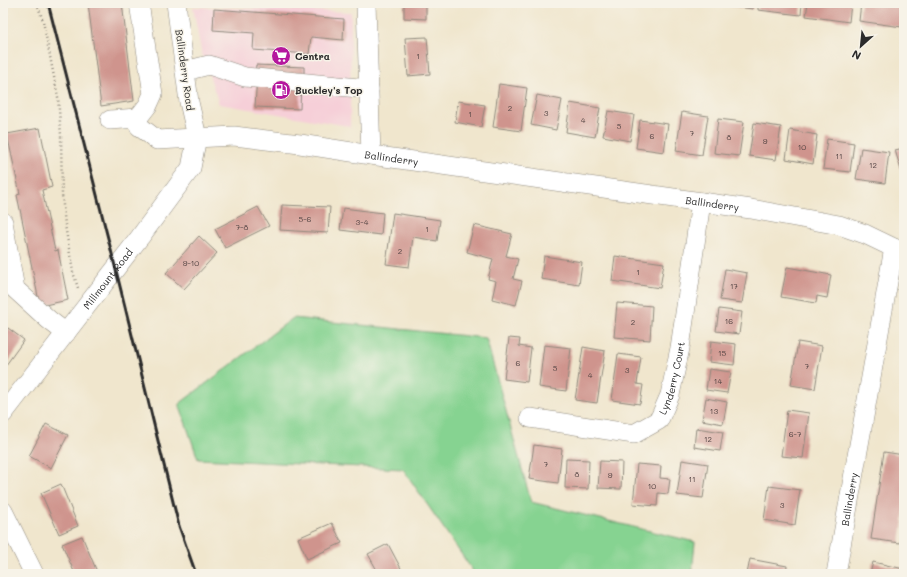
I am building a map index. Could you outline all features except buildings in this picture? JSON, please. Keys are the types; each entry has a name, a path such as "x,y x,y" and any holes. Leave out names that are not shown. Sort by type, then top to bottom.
{"street":[{"path":"110,120 138,118 154,94 139,3"},
{"name":"Ballinderry Road","path":"176,3 189,102 196,137"},
{"path":"366,3 371,155"},
{"path":"185,71 209,65 245,77 369,89"},
{"name":"Ballinderry","path":"138,118 139,126 156,140 234,136 300,144 751,209 839,224 865,234 899,244 836,574"},
{"name":"Millmount Road","path":"3,414 140,238 191,168 196,137"},
{"name":"Lynderry Court","path":"530,418 634,434 659,420 670,395 680,348 700,202"},
{"path":"3,222 15,289 48,320 66,333"},
{"path":"3,511 34,574"}],"path":[{"path":"37,3 43,21 58,97 62,135 62,195 66,233 73,272 85,308"}],"shaded area":[{"path":"193,7 351,12 350,129 349,126 219,104 201,51"}],"green space":[{"path":"293,318 486,338 531,502 695,542 692,574 475,574 403,469 198,459 179,404"}],"railway":[{"path":"48,3 179,526 196,574"}],"place":[{"name":"Centra","path":"281,56"},
{"name":"Buckley's Top","path":"281,90"}]}
